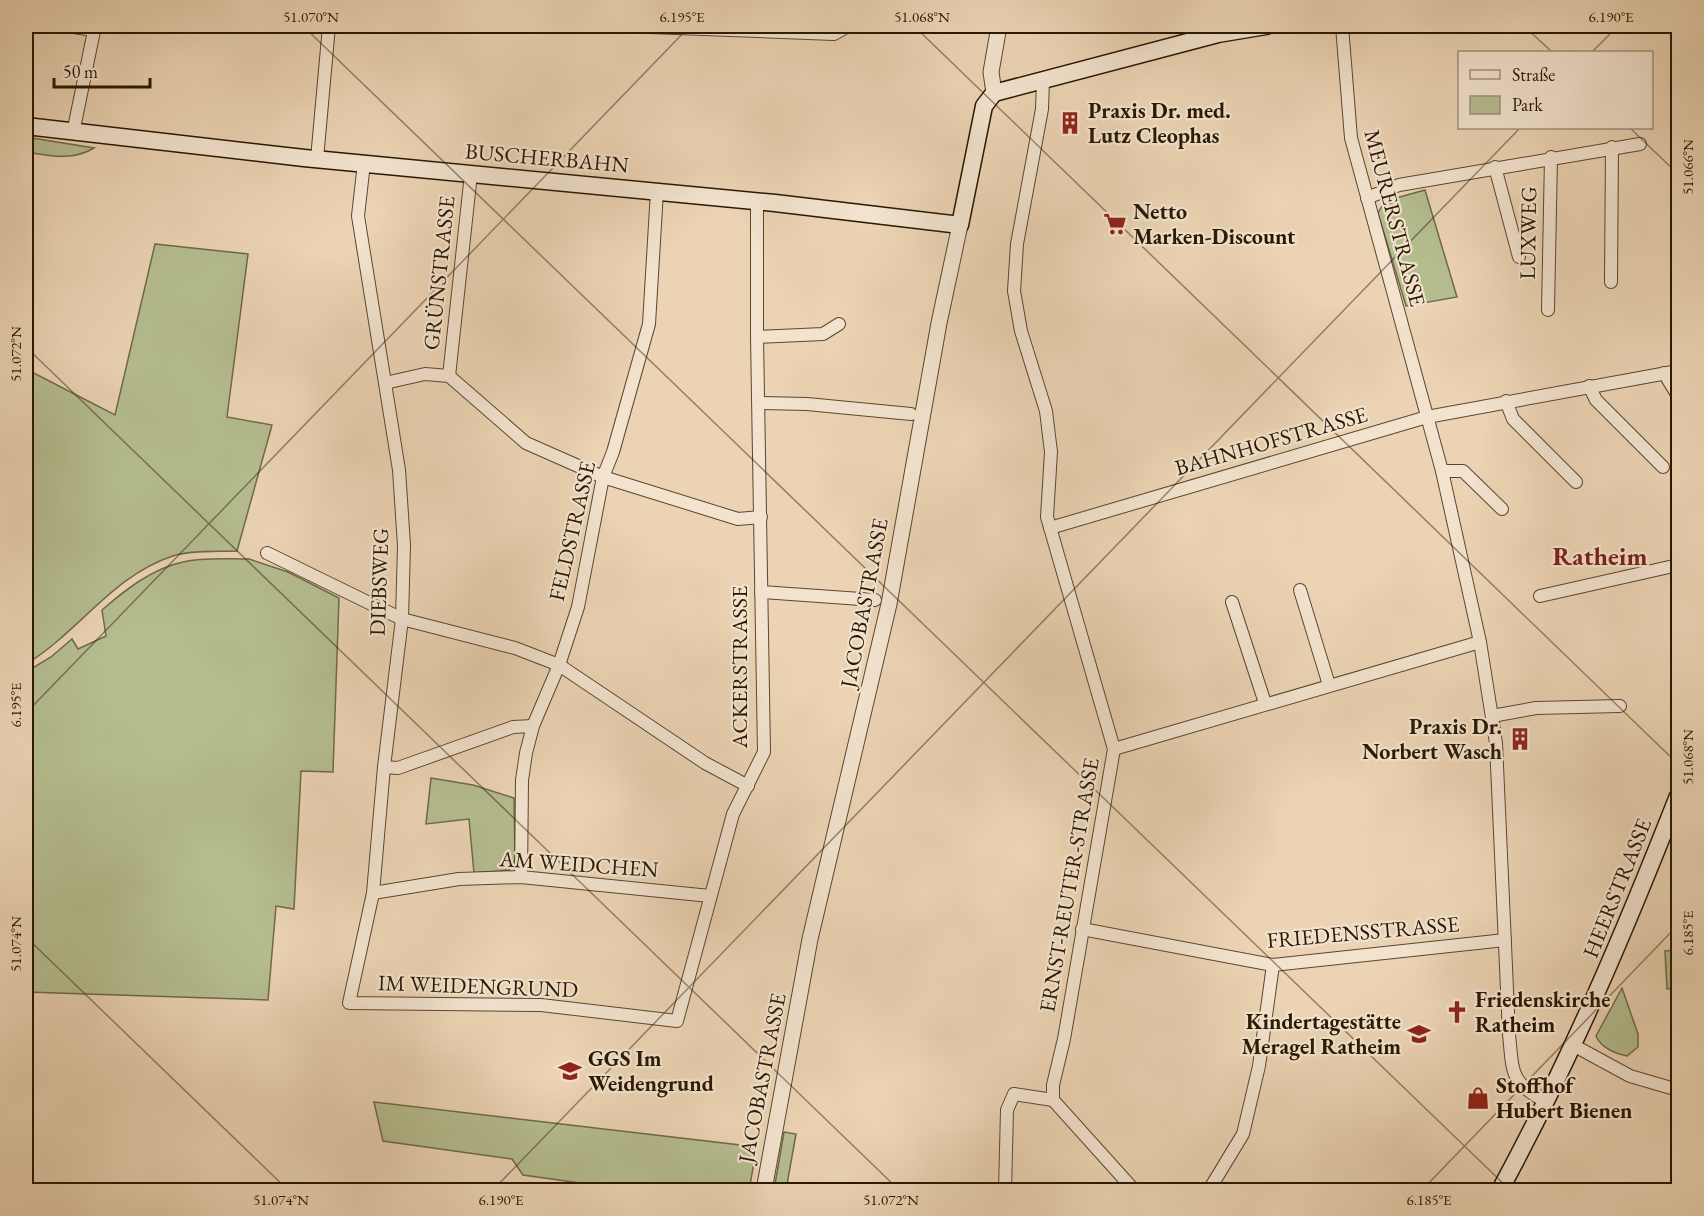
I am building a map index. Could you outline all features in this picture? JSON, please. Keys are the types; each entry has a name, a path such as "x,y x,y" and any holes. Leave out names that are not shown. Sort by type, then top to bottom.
{"main road":[{"path":"994,93 1218,34 1266,26"},
{"name":"JACOBASTRASSE","path":"960,225 984,106 994,93"},
{"name":"BUSCHERBAHN","path":"26,126 318,159 757,201 960,225"},
{"name":"HEERSTRASSE","path":"1500,1191 1546,1102 1619,943 1678,796"}],"street":[{"path":"67,26 95,28 73,133"},
{"path":"318,159 329,26"},
{"path":"623,26 834,34 848,26"},
{"name":"JACOBASTRASSE","path":"994,93 992,72 999,26"},
{"name":"MEURERSTRASSE","path":"1342,26 1351,138 1442,471 1480,642 1496,742 1513,1071 1518,1084 1546,1102"},
{"name":"ERNST-REUTER-STRASSE","path":"1043,81 1042,109 1019,233 1013,279 1021,331 1046,411 1051,452 1047,517 1114,749 1064,1039 1053,1085 1053,1100"},
{"name":"LUXWEG","path":"1367,198 1399,185 1551,157 1640,144"},
{"path":"1611,282 1612,147"},
{"name":"LUXWEG","path":"1548,310 1551,157"},
{"name":"DIEBSWEG","path":"349,1003 374,893 384,766 402,619 404,545 399,470 358,216 364,163"},
{"name":"LUXWEG","path":"1495,167 1518,257"},
{"name":"GRÜNSTRASSE","path":"449,376 471,174"},
{"name":"FELDSTRASSE","path":"521,877 522,780 532,726 559,664 578,607 603,477 613,452 649,324 657,191"},
{"name":"ACKERSTRASSE","path":"677,1021 734,814 764,752 757,201"},
{"name":"JACOBASTRASSE","path":"764,1191 810,939 889,604 939,323 960,225"},
{"path":"757,337 823,334 839,324"},
{"name":"BAHNHOFSTRASSE","path":"1050,528 1427,417 1678,371"},
{"path":"1664,374 1678,396"},
{"path":"385,383 425,375 449,376 526,442 603,477 738,519 761,517"},
{"path":"1589,386 1596,400 1663,467"},
{"path":"1506,401 1513,419 1576,482"},
{"path":"759,403 807,404 910,414"},
{"path":"1442,471 1463,471 1502,509"},
{"path":"267,553 402,619 515,648 559,664 705,763 748,786"},
{"path":"1540,596 1678,565"},
{"path":"1300,590 1329,685"},
{"path":"761,592 875,600"},
{"path":"1232,602 1265,703"},
{"path":"1114,749 1265,703 1371,676 1480,642"},
{"path":"1492,716 1536,708 1620,706"},
{"path":"384,766 398,768 513,727 532,726"},
{"name":"AM WEIDCHEN","path":"374,893 459,879 521,877 710,896"},
{"name":"FRIEDENSSTRASSE","path":"1082,929 1273,964 1505,940"},
{"path":"1209,1191 1243,1134 1259,1066 1273,964"},
{"name":"IM WEIDENGRUND","path":"349,1003 541,1005 677,1021"},
{"path":"1573,1045 1630,1076 1678,1090"},
{"path":"1005,1191 1007,1110 1014,1094 1053,1100 1134,1191"}],"green space":[{"path":"26,137 94,148 70,156 35,154 26,152"},
{"path":"1425,190 1457,297 1406,306 1378,213 1382,206 1397,201 1396,198"},
{"path":"155,244 248,254 227,417 272,425 237,551 188,553 173,556 152,565 114,590 62,637 26,664 26,369 115,415"},
{"path":"249,559 288,572 339,598 333,772 301,771 294,909 276,906 268,1000 26,992 26,672 51,657 72,639 78,649 106,636 102,610 130,588 161,569 191,560"},
{"path":"431,778 473,785 514,798 515,859 509,870 474,873 469,819 426,824"},
{"path":"1678,950 1678,988 1667,989 1665,951"},
{"path":"1622,988 1638,1034 1638,1047 1627,1056 1609,1050 1596,1036"},
{"path":"374,1102 757,1147 749,1190 630,1190 523,1175 512,1159 383,1141"},
{"path":"784,1132 796,1134 786,1190 774,1190"}],"place":[{"name":"Praxis Dr. med. Lutz Cleophas","path":"1070,123"},
{"name":"Netto Marken-Discount","path":"1115,224"},
{"name":"Praxis Dr. Norbert Wasch","path":"1520,739"},
{"name":"Friedenskirche Ratheim","path":"1457,1012"},
{"name":"Kindertagestätte Meragel Ratheim","path":"1419,1034"},
{"name":"GGS Im Weidengrund","path":"570,1071"},
{"name":"Stoffhof Hubert Bienen","path":"1478,1098"}],"district":[{"name":"Ratheim","path":"1600,556"}]}
